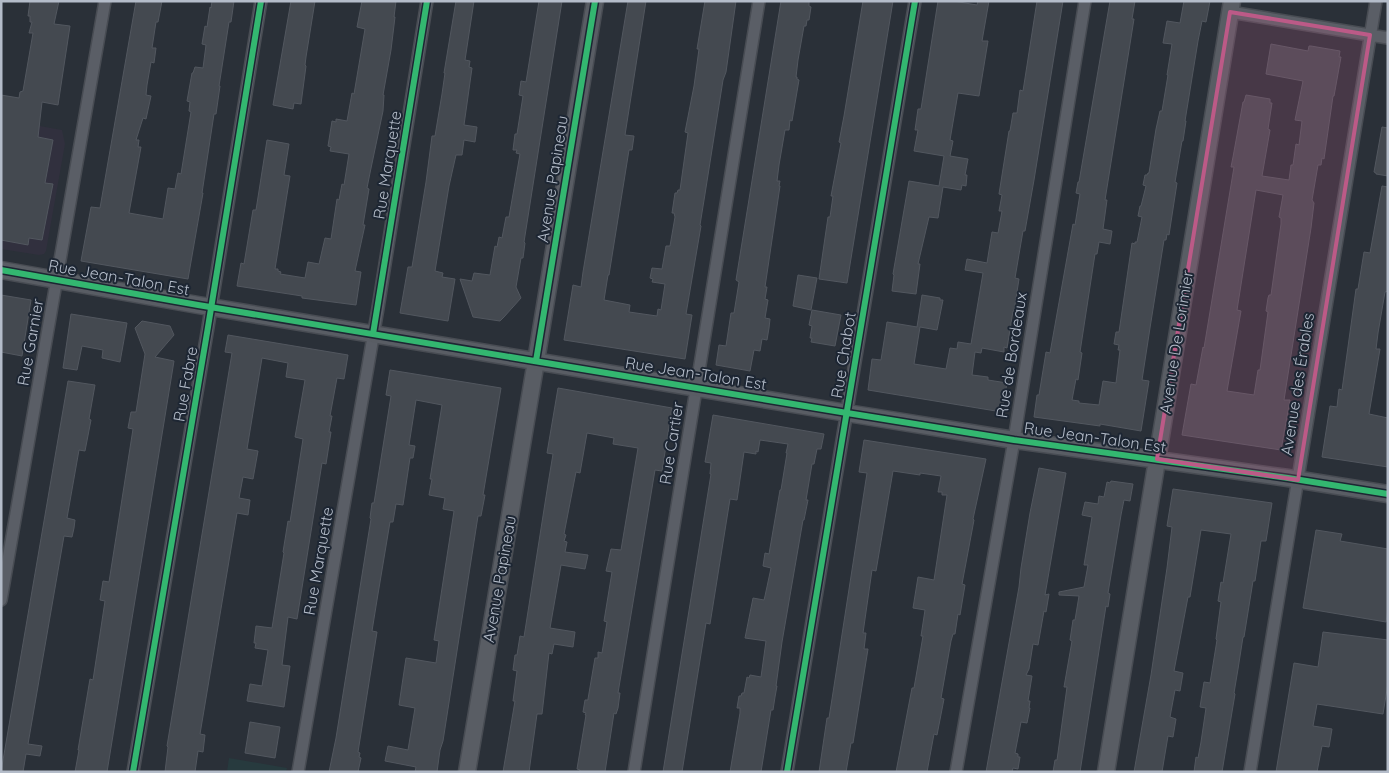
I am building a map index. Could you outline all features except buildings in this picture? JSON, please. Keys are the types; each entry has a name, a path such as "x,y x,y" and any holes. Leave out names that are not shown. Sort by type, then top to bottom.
{"main road":[{"name":"Avenue Papineau","path":"467,772 595,1"},
{"name":"Avenue De Lorimier","path":"1106,772 1231,7"},
{"name":"Rue Jean-Talon Est","path":"1,270 212,307 1014,440 1388,494"}],"street":[{"name":"Rue Garnier","path":"1,600 105,1"},
{"name":"Rue Fabre","path":"133,772 212,307 261,1"},
{"name":"Rue Marquette","path":"298,772 373,334 427,1"},
{"name":"Rue Cartier","path":"634,772 759,1"},
{"name":"Rue Chabot","path":"787,772 915,1"},
{"name":"Rue de Bordeaux","path":"956,772 1014,440 1085,1"},
{"name":"Avenue des Érables","path":"1250,772 1376,1"},
{"path":"1231,7 1388,38"}],"highlighted area":[{"path":"1230,12 1370,35 1298,480 1157,459"}],"shaded area":[{"path":"1,119 62,130 65,144 44,254 39,255 1,249"}],"green space":[{"path":"229,758 287,768 286,772 227,772"}],"cycle path":[{"path":"133,772 261,1"},
{"path":"373,334 427,1"},
{"path":"536,361 595,1"},
{"path":"787,772 915,1"},
{"path":"1,270 198,305 1014,440 1288,478 1388,494"}]}
